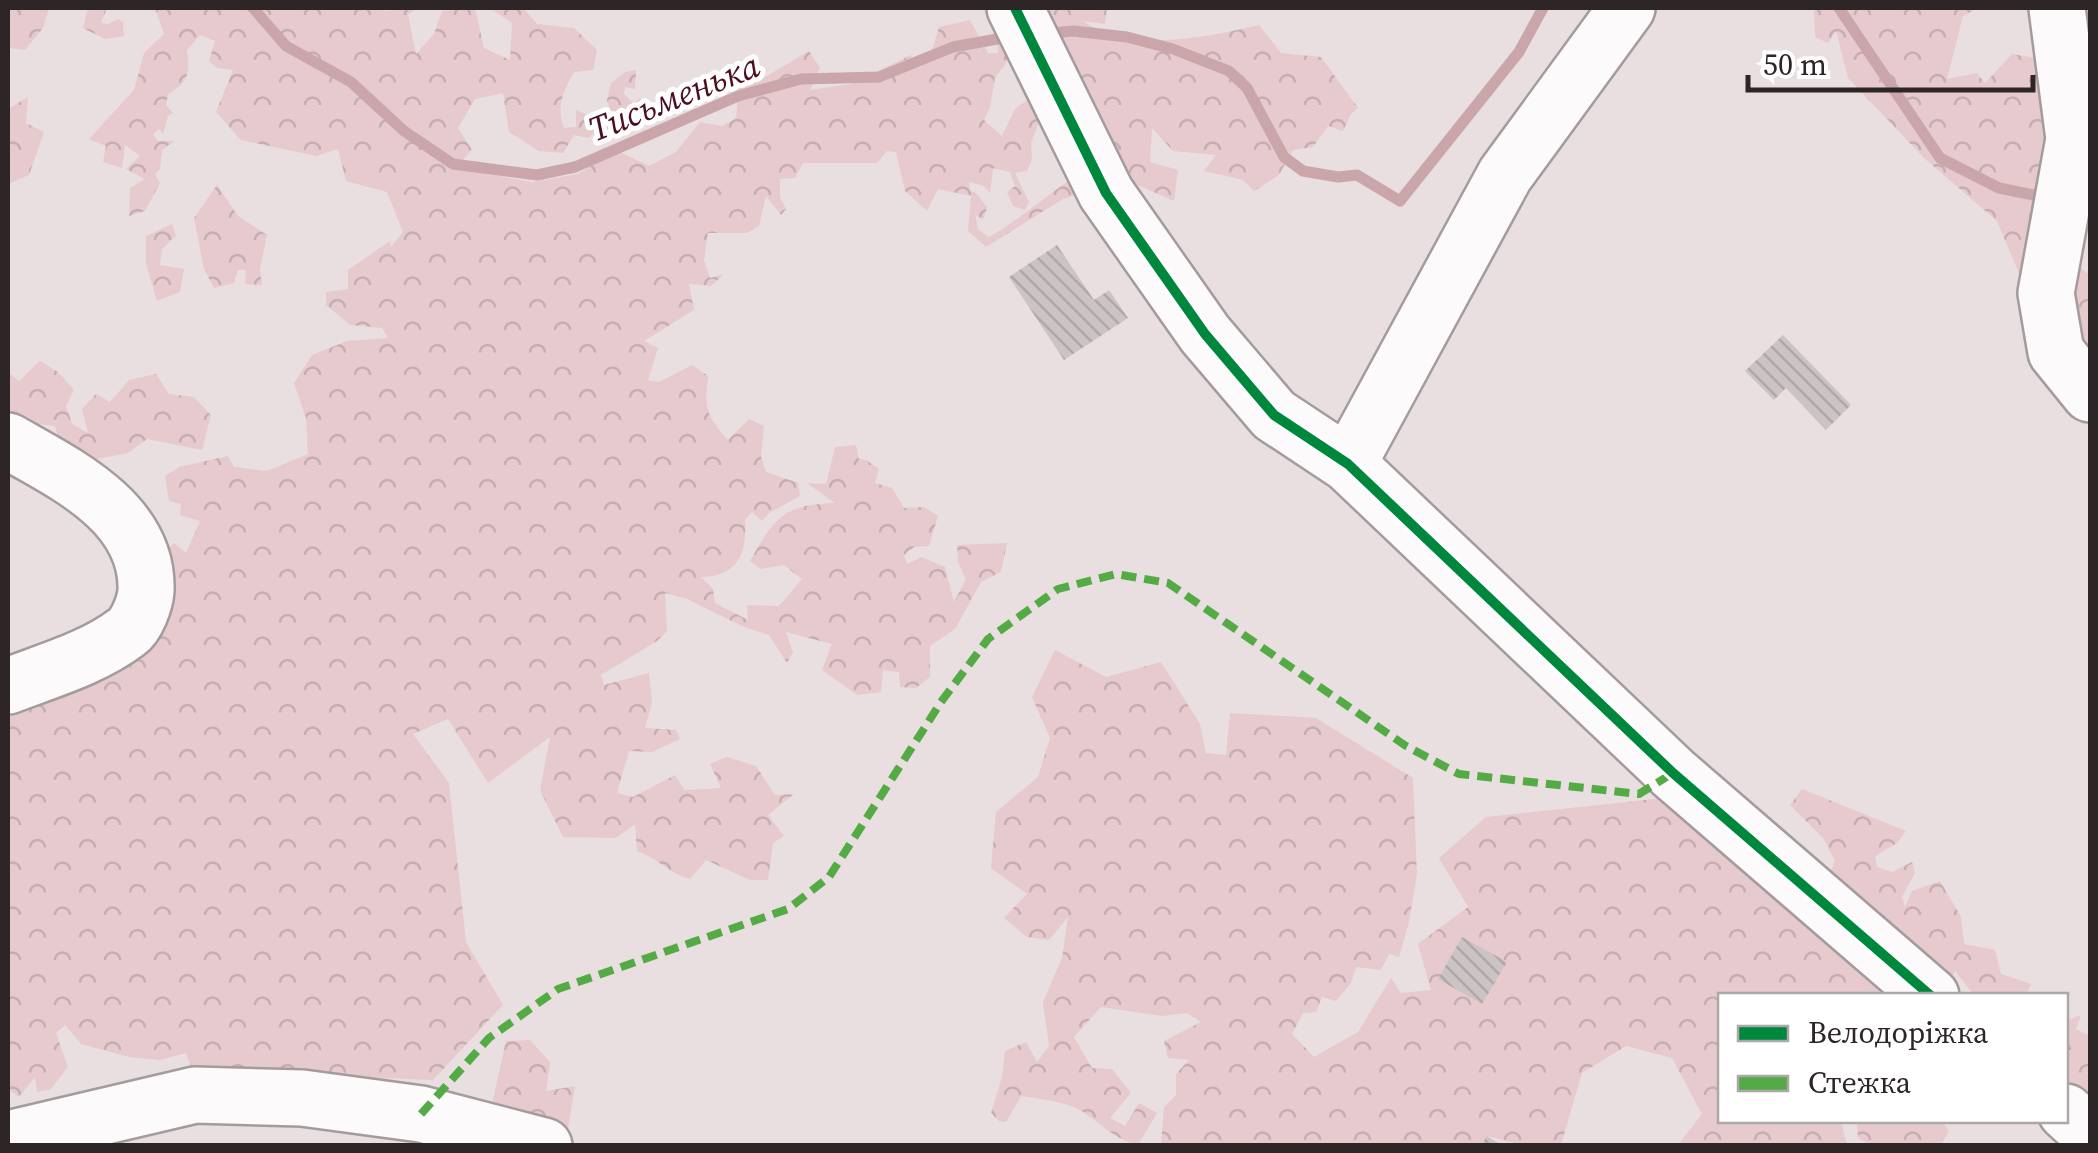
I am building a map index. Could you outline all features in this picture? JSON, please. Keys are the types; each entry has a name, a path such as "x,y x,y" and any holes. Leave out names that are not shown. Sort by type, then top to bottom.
{"street":[{"path":"1015,8 1106,192 1205,334 1274,414 1348,464 1673,773 1928,993"},
{"path":"1348,464 1505,175 1627,8"},
{"path":"2057,8 2074,139 2074,251 2046,294 2056,352 2090,394"},
{"path":"8,440 99,496 128,530 146,563 146,597 131,630 86,654 8,686"},
{"path":"8,1140 195,1094 302,1098 421,1114 544,1146"},
{"path":"2068,1114 2090,1134"}],"green space":[{"path":"8,8 49,8 43,28 25,50 8,48"},
{"path":"88,8 107,8 101,23 118,19 123,22 124,36 105,39 83,28"},
{"path":"155,8 416,8 408,15 416,54 434,34 442,11 475,8 484,48 510,60 512,23 490,8 523,8 537,24 574,28 597,50 593,70 574,72 567,86 561,106 564,128 576,127 576,110 600,120 612,116 607,100 611,83 625,72 636,70 635,89 625,87 624,94 634,104 640,98 646,105 644,115 630,130 598,128 589,138 574,135 563,153 539,151 509,132 503,93 475,99 458,128 472,150 455,168 532,182 578,174 616,150 649,166 676,152 700,122 722,126 736,118 739,86 757,82 809,51 820,68 810,90 851,84 911,55 920,68 939,27 970,20 988,53 998,53 997,28 984,8 1000,8 1017,48 995,78 984,120 1002,136 1015,109 1038,92 1068,123 1060,130 1039,122 1027,171 1015,173 1029,202 1025,210 1013,206 1007,192 1015,186 1010,172 993,168 990,193 984,186 969,182 970,191 987,207 983,220 975,214 978,229 989,237 1070,180 1071,131 1089,111 1027,8 1107,8 1105,24 1083,21 1101,31 1144,40 1193,38 1259,25 1281,53 1321,57 1358,108 1343,131 1328,126 1313,147 1293,150 1279,175 1254,191 1243,180 1204,171 1216,155 1173,151 1152,128 1150,162 1178,170 1174,201 1124,179 1063,199 986,247 968,231 971,196 938,189 927,211 905,191 896,152 887,151 877,163 803,163 795,178 780,179 780,197 786,209 781,215 766,196 759,226 747,233 708,233 704,260 710,278 724,274 711,286 689,284 694,310 644,341 658,348 648,380 659,382 692,365 708,376 708,411 728,440 749,419 764,426 761,457 766,472 798,483 800,496 762,521 752,512 745,520 742,553 732,567 714,576 701,577 713,589 715,603 748,620 747,605 779,606 802,579 784,565 760,569 750,561 782,516 803,507 835,503 807,483 826,484 835,447 856,445 859,459 879,469 875,483 892,488 904,508 924,507 938,516 929,546 914,547 904,555 907,564 921,557 945,567 954,602 966,579 958,562 957,545 1007,543 1001,572 981,582 955,629 930,646 930,677 916,688 900,687 899,672 883,670 881,692 857,695 822,670 832,644 786,632 793,652 787,663 769,635 665,593 667,631 601,675 604,685 649,673 652,703 645,728 676,730 680,739 652,752 629,751 617,793 633,797 675,775 685,790 721,788 710,764 727,757 756,766 775,795 794,794 768,815 784,836 773,843 768,880 750,880 706,860 690,879 682,876 637,851 635,824 616,838 563,837 540,790 550,737 488,783 448,719 413,734 449,783 466,942 503,1005 433,1080 233,1072 239,1083 193,1073 186,1053 160,1060 129,1057 81,1044 65,1025 56,1033 68,1067 51,1089 37,1092 35,1077 19,1097 8,1089 8,707 24,689 99,663 122,667 147,618 161,559 174,543 186,553 200,521 180,515 181,504 169,501 165,476 179,467 228,456 234,467 267,471 308,454 306,418 294,383 312,355 347,341 388,338 382,328 350,325 326,305 326,292 348,289 348,270 390,241 391,247 403,232 387,192 346,181 338,149 316,156 241,140 216,112 233,70 217,68 209,61 215,41 200,35 187,50 188,71 184,81 168,94 166,105 173,113 168,116 163,134 159,129 153,134 158,141 174,141 162,150 160,169 155,174 160,183 145,211 129,216 130,188 145,179 126,169 140,156 125,145 122,168 103,162 106,146 89,139 134,90 144,53 164,34"},
{"path":"1814,8 1978,8 1963,16 1947,79 1977,73 1985,83 2012,54 2054,61 2042,328 1997,221 1924,158 1848,78 1836,31 1828,43 1815,37"},
{"path":"28,97 26,123 44,132 29,175 8,184 8,109"},
{"path":"217,185 238,216 267,235 260,269 262,285 245,284 246,270 238,270 234,283 214,288 204,269 194,218"},
{"path":"172,224 176,236 162,249 160,265 184,269 180,292 157,301 146,264 146,236"},
{"path":"2073,262 2090,275 2090,367 2065,343"},
{"path":"40,361 58,372 74,390 66,406 72,424 88,433 82,409 96,394 110,402 129,380 156,374 169,394 194,397 211,415 202,450 147,439 128,453 96,459 100,474 60,444 55,426 39,424 55,469 20,482 8,477 8,372 19,381"},
{"path":"1055,650 1106,677 1161,662 1200,724 1206,753 1226,755 1230,713 1316,718 1413,778 1417,874 1399,957 1389,954 1381,970 1356,967 1351,983 1336,1001 1322,997 1316,1012 1303,1013 1292,1034 1314,1057 1358,1032 1391,978 1401,993 1431,990 1418,944 1468,907 1439,858 1486,817 1663,798 1776,872 1831,871 1835,861 1823,838 1790,805 1802,789 1906,831 1897,843 1875,856 1877,867 1892,872 1912,862 1915,873 1902,897 1905,907 1912,891 1940,881 1961,917 1964,944 1995,950 2001,974 2031,984 2027,993 1972,993 1955,971 1944,992 1718,993 1718,1123 1842,1123 1847,1145 1678,1145 1702,1114 1672,1058 1626,1046 1582,1073 1561,1145 1523,1145 1487,1136 1481,1146 1161,1145 1164,1107 1176,1095 1176,1074 1189,1060 1168,1058 1164,1041 1201,1022 1187,1013 1162,1016 1101,1007 1074,1037 1092,1068 1112,1069 1131,1093 1110,1118 1125,1126 1139,1103 1157,1113 1138,1145 1115,1135 1076,1108 1044,1099 1021,1096 1006,1122 999,1121 991,1113 1005,1051 1026,1042 1037,1062 1049,1046 1043,1002 1062,958 1068,917 1049,940 1027,937 1004,918 1027,894 991,868 996,812 1038,777 1050,738 1032,697"},
{"path":"2081,1015 2076,1029 2090,1036 2090,1111 2068,1092 2068,1020"},
{"path":"530,1040 550,1062 546,1091 575,1086 567,1135 490,1113 506,1041"},
{"path":"1943,1123 1949,1131 1941,1145 1870,1145 1858,1138 1857,1126"}],"building":[{"path":"1057,245 1094,300 1109,290 1128,318 1064,360 1009,277"},
{"path":"1783,335 1851,405 1826,430 1786,388 1774,400 1745,371"},
{"path":"1462,937 1507,962 1482,1004 1438,979"},
{"path":"1487,1136 1503,1146 1481,1146"}],"waterway":[{"name":"Тисьменька","path":"253,8 286,46 351,82 404,131 453,164 537,175 575,167 738,96 801,79 879,77 953,47 1014,36"},
{"name":"Тисьменька","path":"1042,34 1073,31 1127,37 1173,49 1229,71 1247,88 1284,157 1303,171 1338,177 1357,175 1400,201 1519,52 1543,8"},
{"name":"Тисьменька","path":"1839,8 1940,158 1999,188 2034,195"}],"marked path":[{"path":"421,1114 489,1038 558,989 788,909 829,877 941,702 988,639 1058,589 1116,574 1168,583 1406,746 1459,774 1639,794 1673,773"}],"cycle path":[{"path":"1015,8 1106,193 1205,334 1274,415 1348,464 1673,773 1928,993"}]}
